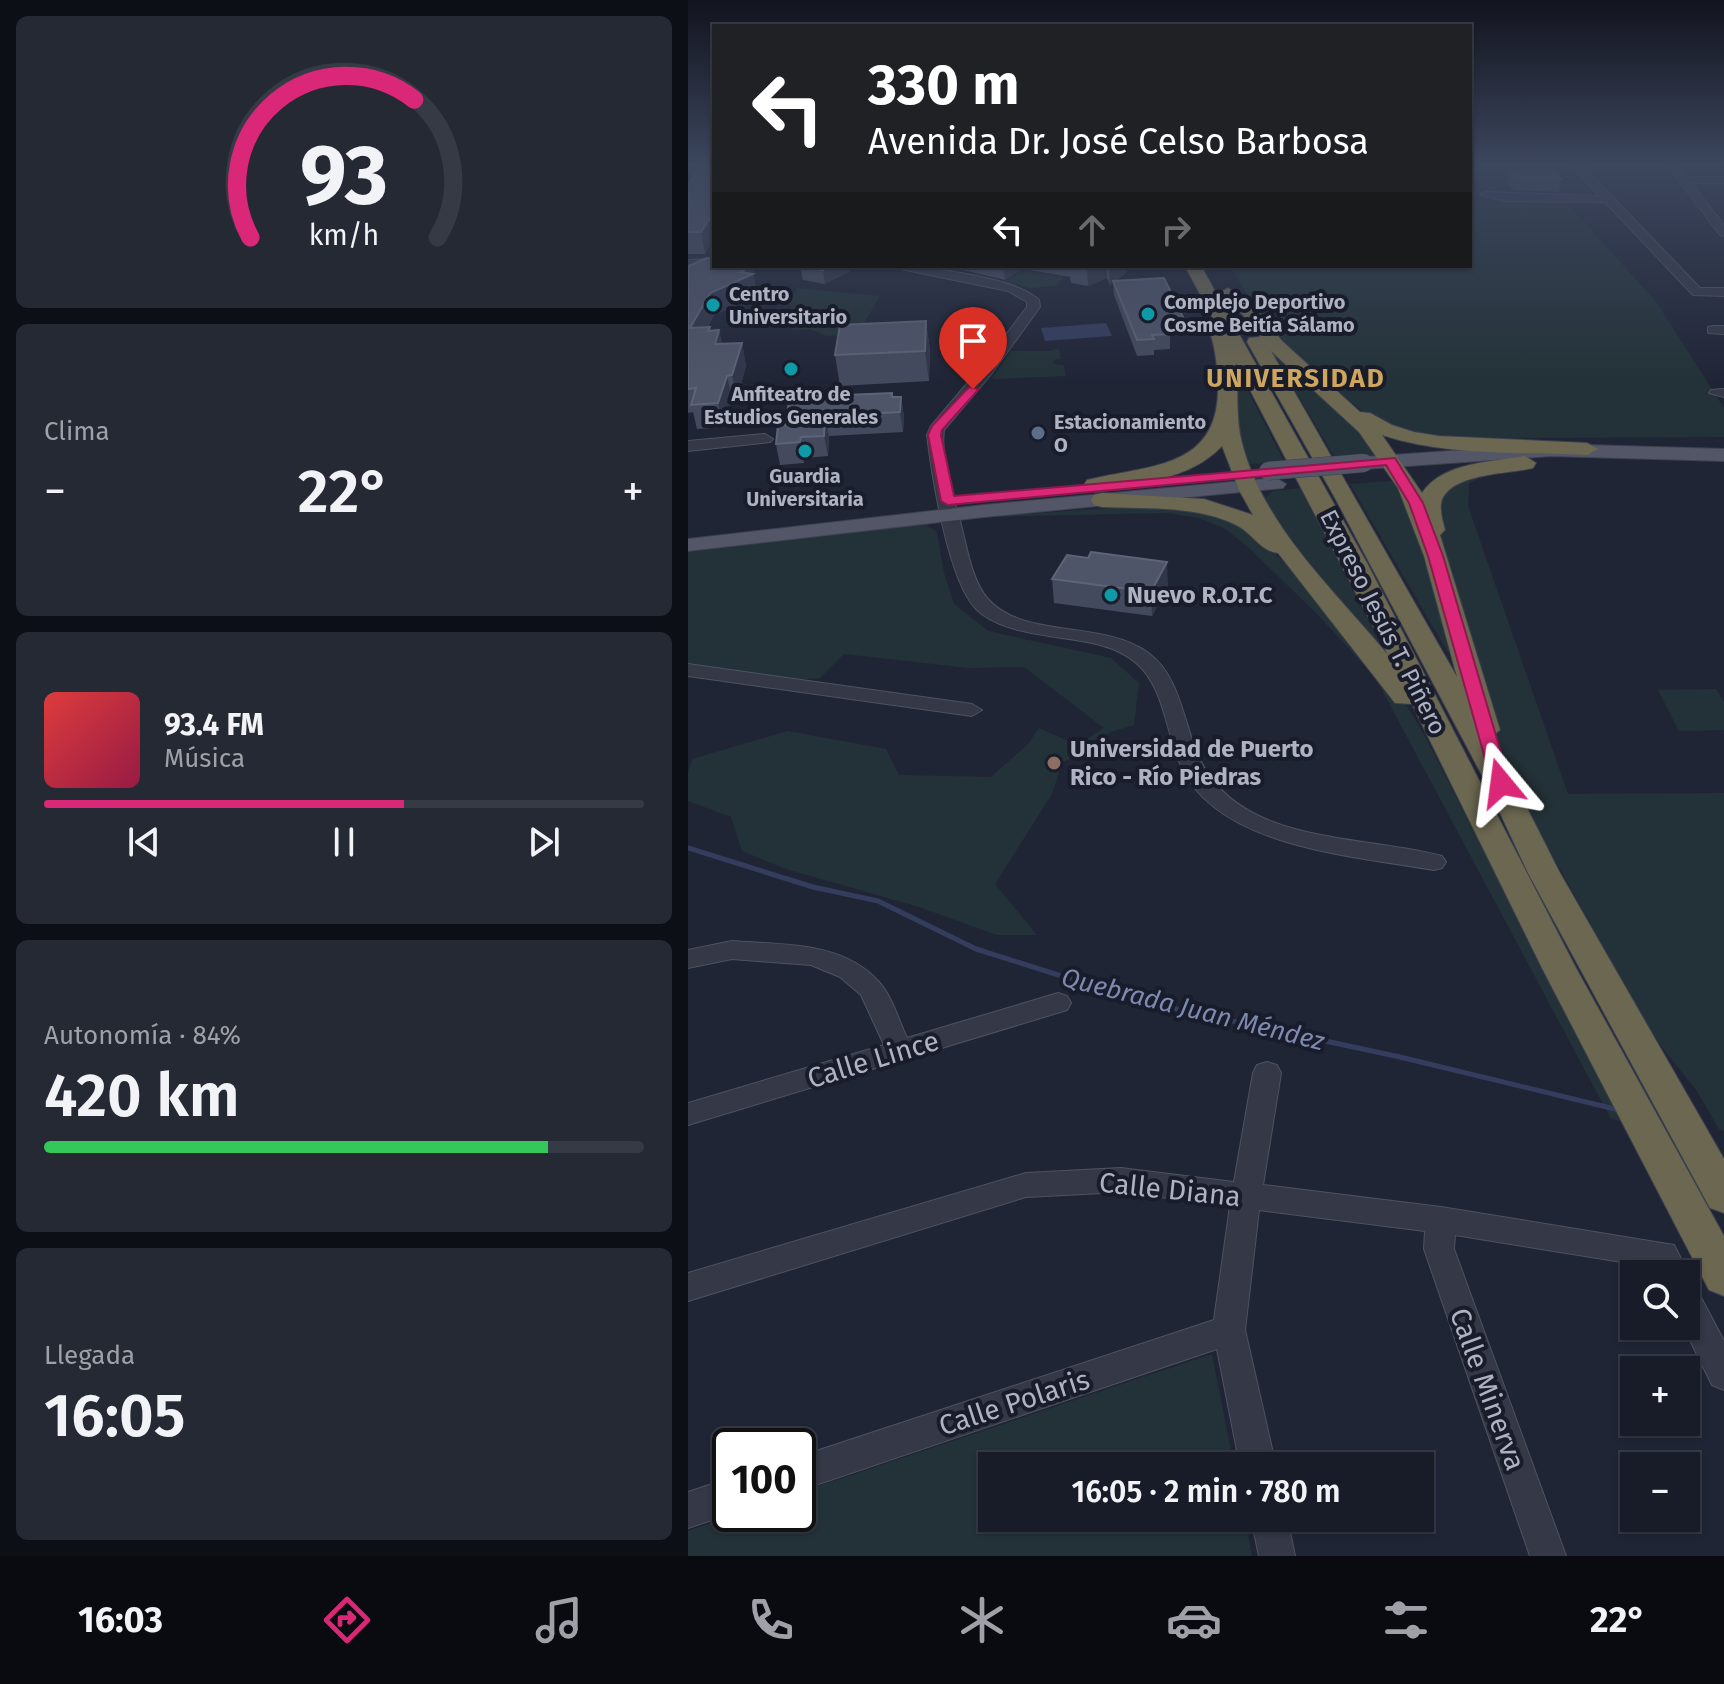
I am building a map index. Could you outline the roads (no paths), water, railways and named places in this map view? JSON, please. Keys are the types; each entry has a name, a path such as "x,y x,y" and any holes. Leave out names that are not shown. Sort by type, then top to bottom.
{"highway":[{"name":"Expreso Jesús T. Piñero","path":"1195,268 1222,299 1346,498 1501,783 1544,873 1715,1180"},
{"name":"Expreso Jesús T. Piñero","path":"1214,268 1222,299 1465,786 1724,1277"},
{"path":"1291,558 1259,479 1231,445 1227,411 1228,371 1217,328 1222,299 1248,310 1275,345 1366,428 1395,467 1416,503 1436,556 1501,783"},
{"path":"1340,402 1379,427 1420,440 1587,449"},
{"path":"1099,492 1191,459 1213,444 1227,411"},
{"path":"1436,556 1430,503 1437,488 1454,477 1525,463"},
{"path":"1099,492 1225,512 1247,521 1291,558 1385,667 1465,786"}],"main road":[{"path":"1395,467 1517,451 1587,449 1724,455"},
{"path":"688,531 1395,467 1525,463 1724,466"},
{"path":"688,545 950,508"}],"street":[{"path":"1645,238 1697,292 1724,292"},
{"path":"691,264 712,263"},
{"path":"926,269 1012,288 1027,294 1033,302 973,389 936,429 935,441 963,566 973,593 982,604 996,614 1031,625 1109,639 1150,662 1160,676 1198,780 1220,805 1254,825 1434,862"},
{"path":"688,446 765,439"},
{"path":"688,670 972,710"},
{"path":"688,959 732,950 814,956 849,970 871,989 900,1051"},
{"name":"Calle Lince","path":"688,1114 1058,1003"},
{"path":"1255,1452 1229,1330 1246,1196 1267,1073"},
{"name":"Calle Diana","path":"688,1287 1026,1185 1072,1180 1121,1180 1441,1220 1647,1260"},
{"name":"Calle Minerva","path":"1441,1220 1439,1249 1548,1556"},
{"path":"1700,1327 1724,1374"},
{"name":"Calle Polaris","path":"816,1468 1229,1330"},
{"path":"688,1510 712,1502"},
{"path":"1272,1532 1277,1556"}],"water":[{"path":"1106,323 1112,336 1045,341 1041,328"}],"waterway":[{"name":"Quebrada Juan Méndez","path":"688,848 813,887 878,901 976,949 1144,1002 1400,1057 1619,1110"}],"place":[{"name":"Centro Universitario","path":"713,305"},
{"name":"Complejo Deportivo Cosme Beitía Sálamo","path":"1148,314"},
{"name":"Anfiteatro de Estudios Generales","path":"791,369"},
{"name":"Estacionamiento O","path":"1038,433"},
{"name":"Guardia Universitaria","path":"805,451"},
{"name":"Nuevo R.O.T.C","path":"1111,595"},
{"name":"Universidad de Puerto Rico - Río Piedras","path":"1054,763"}],"district":[{"name":"UNIVERSIDAD","path":"1296,378"}]}
